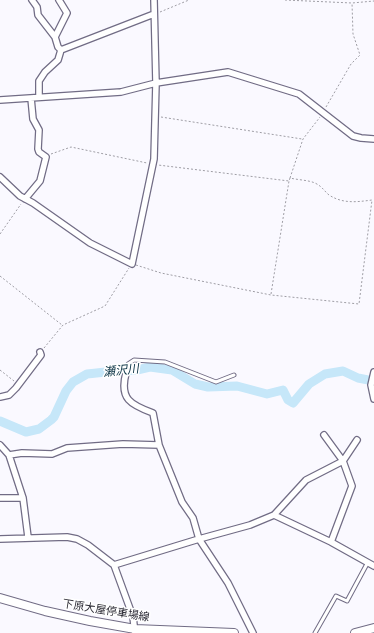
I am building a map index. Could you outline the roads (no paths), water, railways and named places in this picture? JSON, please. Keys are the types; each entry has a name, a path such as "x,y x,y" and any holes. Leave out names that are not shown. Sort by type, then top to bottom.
{"main road":[{"name":"下原大屋停車場線","path":"0,598 46,612 135,631 234,633"},
{"path":"355,633 374,628"}],"street":[{"path":"32,0 37,6 38,15 55,37 58,47 61,50"},
{"path":"55,37 67,13 59,0"},
{"path":"0,177 20,196 90,243 132,264 153,164 156,116 154,0"},
{"path":"61,50 154,14"},
{"path":"39,97 39,81 45,72 58,60 61,50"},
{"path":"0,100 121,92 156,83 228,72 272,84 299,94 353,136 374,139"},
{"path":"25,199 40,181 46,157 39,152 38,149 39,130 33,119 32,98"},
{"path":"0,397 9,395 16,388 41,356 40,352"},
{"path":"374,372 371,385 374,399"},
{"path":"126,373 123,388 127,398 137,407 153,413 159,445 182,502 192,518 199,539 228,583 253,633"},
{"path":"324,435 343,461 352,486 331,542"},
{"path":"114,565 250,525 274,515 306,480 343,461 357,440"},
{"path":"9,455 22,453 52,454 67,448 123,444 159,445"},
{"path":"0,446 4,452 9,455 23,498 28,537"},
{"path":"0,498 23,498"},
{"path":"274,515 331,542 374,566"},
{"path":"0,539 67,536 88,545 114,565 133,616 135,631"}],"lane":[{"path":"126,373 128,364 134,360 150,360 165,362 216,382 234,375"},
{"path":"315,633 336,596 347,601 368,562"}],"waterway":[{"name":"瀬沢川","path":"0,421 26,432 39,429 54,417 66,391 73,382 87,374 137,370 150,367 172,370 195,384 208,387 237,386 267,394 283,390 288,400 293,403 309,384 325,374 343,371 358,378 374,381"}]}
